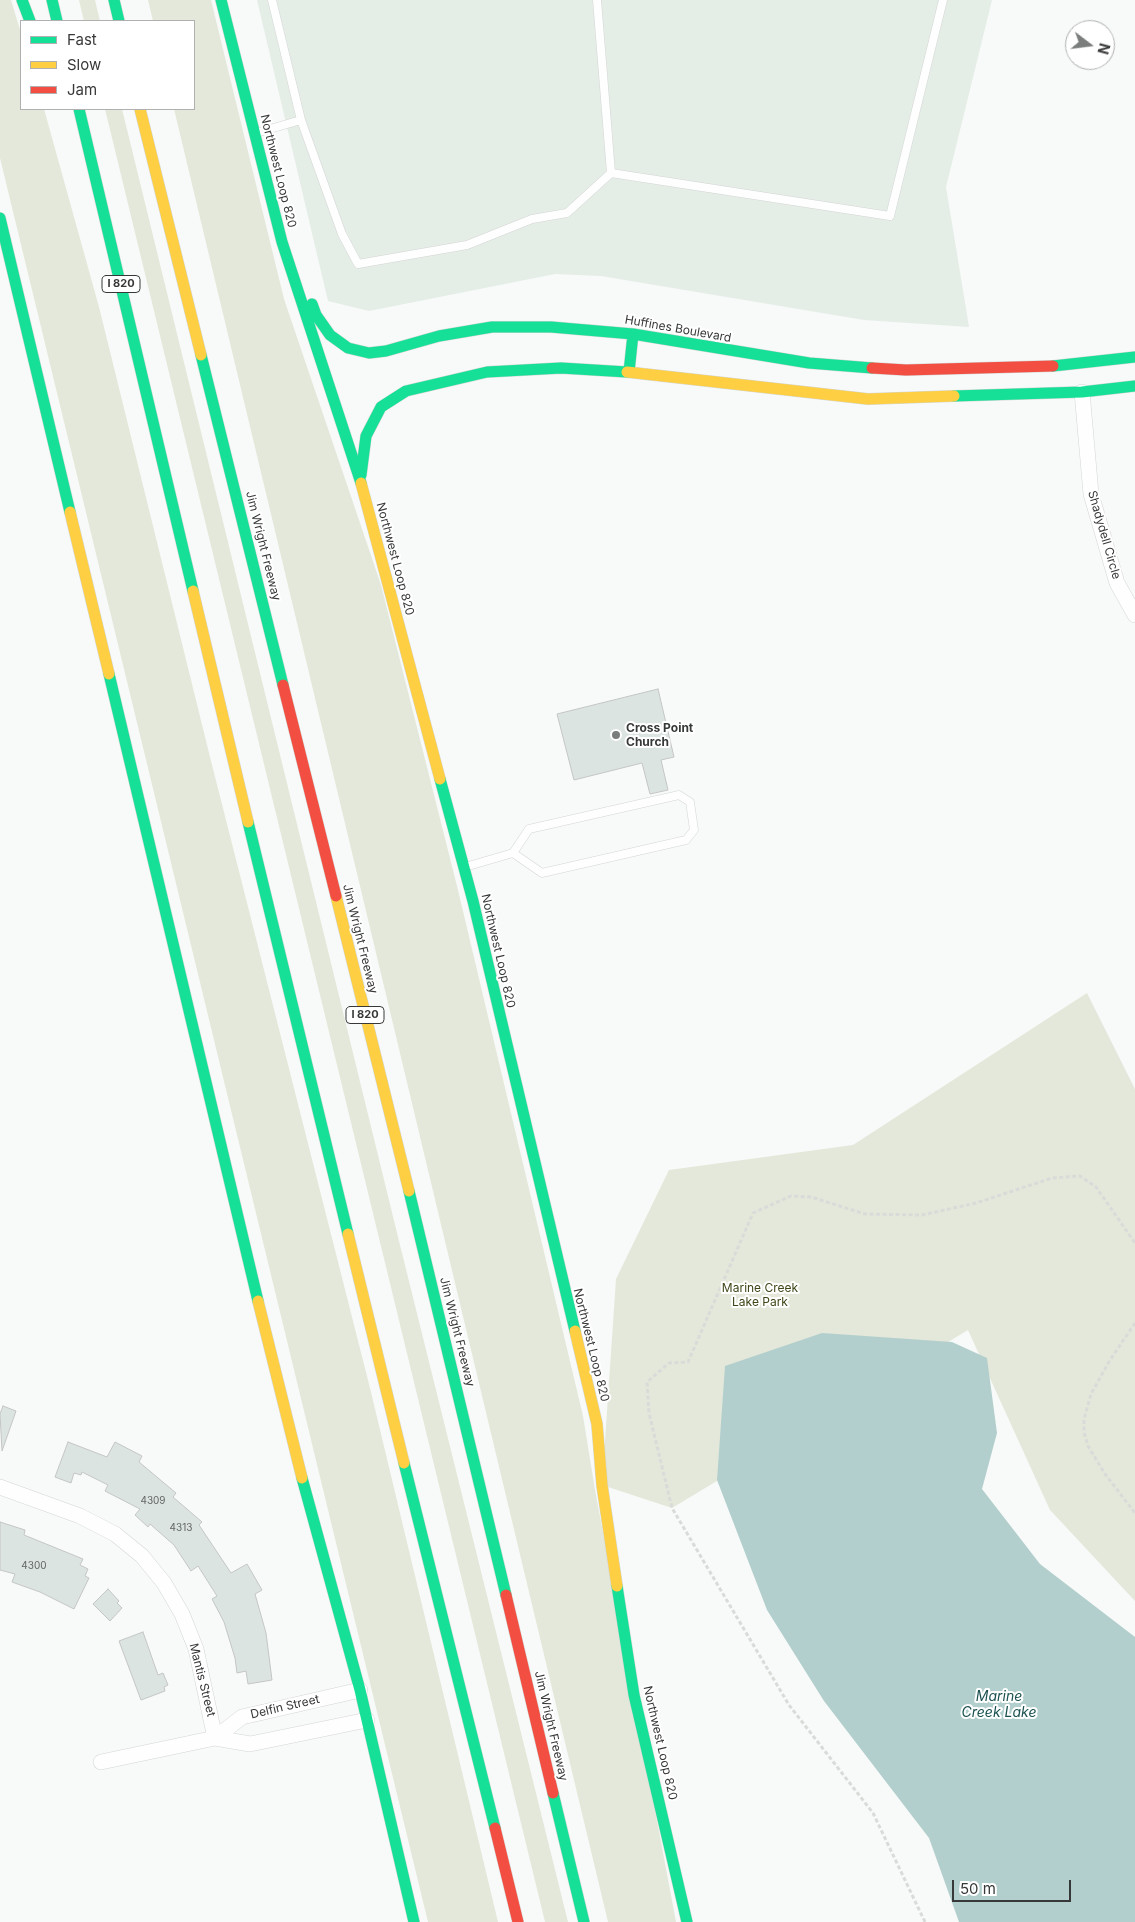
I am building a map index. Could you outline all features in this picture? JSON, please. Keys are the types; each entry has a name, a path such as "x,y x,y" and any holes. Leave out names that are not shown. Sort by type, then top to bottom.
{"main road":[{"path":"22,0 30,20"},
{"path":"52,0 58,20"},
{"path":"114,0 119,20"},
{"name":"Northwest Loop 820","path":"221,0 282,242 360,480 472,901 541,1198 597,1424 602,1485 634,1695 687,1922"},
{"name":"I 820","path":"79,110 303,1054 518,1922"},
{"name":"Jim Wright Freeway","path":"140,110 418,1227 584,1922"},
{"path":"0,218 285,1416 360,1690 414,1922"},
{"name":"Huffines Boulevard","path":"282,242 297,256 316,314 330,335 348,348 369,353 386,351 439,336 492,327 551,327 633,334 809,363 906,370 993,370 1080,378 1135,386"},
{"path":"104,273 122,289"},
{"path":"629,372 633,334"},
{"name":"Huffines Boulevard","path":"360,480 366,436 381,407 406,391 487,372 561,368 629,372 792,392 868,398 1080,378 1135,357"}],"street":[{"name":"Shadydell Circle","path":"1080,378 1091,494 1118,583 1135,615"},
{"name":"Mantis Street","path":"0,1486 80,1516 115,1534 142,1556 164,1583 182,1614 193,1640 216,1738"},
{"name":"Delfin Street","path":"216,1738 242,1717 360,1690"},
{"name":"Delfin Street","path":"101,1762 216,1738 250,1744 367,1720"}],"lane":[{"path":"272,0 301,120 342,234 358,264 467,245 532,219 567,213 611,172"},
{"path":"597,0 611,172"},
{"path":"611,172 890,216 943,0"},
{"path":"254,134 301,120"},
{"path":"463,867 513,853 529,829 679,795 690,802 694,830 686,840 542,873 513,853"}],"path":[{"path":"925,1922 873,1813 789,1705 672,1508 649,1413 647,1382 669,1363 688,1362 753,1212 791,1196 811,1197 865,1214 922,1215 976,1203 1052,1178 1080,1176 1096,1187 1135,1243"},
{"path":"1135,1323 1110,1360 1091,1394 1084,1419 1084,1432 1088,1446 1105,1474 1135,1513"}],"shaded area":[{"path":"257,0 992,0 946,187 969,327 864,320 601,276 555,274 369,311 328,301"}],"green space":[{"path":"0,0 11,0 20,30 20,110 44,110 99,307 210,757 370,1388 498,1922 428,1922 0,158"},
{"path":"79,0 95,0 100,20 84,20"},
{"path":"148,0 211,0 284,299 381,585 457,886 583,1416 595,1490 676,1922 608,1922 174,110 195,110 195,20 153,20"},
{"path":"105,110 122,110 568,1922 545,1922"},
{"name":"Marine Creek Lake Park","path":"1087,993 1135,1089 1135,1601 1050,1510 968,1330 672,1508 602,1485 616,1279 669,1170 853,1145"}],"water":[{"name":"Marine Creek Lake","path":"822,1333 952,1342 987,1358 997,1433 982,1489 1040,1564 1135,1637 1135,1922 959,1922 929,1838 824,1701 767,1610 717,1480 725,1366"}],"building":[{"name":"Cross Point Church","path":"658,689 674,757 661,760 668,790 650,794 642,763 574,780 557,714"},
{"path":"3,1406 16,1411 2,1451 0,1414"},
{"path":"68,1442 107,1457 115,1442 142,1456 139,1462 176,1493 173,1497 202,1522 199,1525 231,1573 247,1564 262,1590 255,1594 266,1633 272,1680 248,1684 246,1671 237,1673 235,1658 224,1622 212,1599 217,1596 198,1566 191,1571 174,1545 150,1524 148,1527 135,1515 140,1509 105,1491 108,1485 82,1472 81,1475 74,1473 71,1483 55,1477"},
{"path":"0,1522 25,1530 24,1535 83,1559 80,1565 88,1569 85,1576 89,1578 74,1609 40,1592 12,1582 15,1574 0,1570"},
{"path":"108,1589 119,1601 117,1603 122,1608 110,1621 93,1604"},
{"path":"143,1632 158,1675 163,1673 168,1685 164,1687 165,1691 141,1700 119,1641"}],"traffic: fast":[{"path":"22,0 30,20"},
{"path":"52,0 57,20"},
{"path":"114,0 119,20"},
{"path":"221,0 282,242 361,483"},
{"path":"79,110 193,591"},
{"path":"0,218 70,512"},
{"path":"312,304 316,315 330,335 348,348 369,353 386,351 439,336 492,327 551,327 633,334 809,363 872,368"},
{"path":"629,372 633,334"},
{"path":"201,355 283,685"},
{"path":"1053,366 1135,357"},
{"path":"361,475 366,436 381,407 406,391 487,372 561,368 627,372"},
{"path":"954,396 1082,392 1135,386"},
{"path":"109,674 258,1301"},
{"path":"440,779 473,901 575,1331"},
{"path":"248,822 348,1234"},
{"path":"409,1191 506,1595"},
{"path":"404,1463 495,1828"},
{"path":"302,1478 360,1690 414,1922"},
{"path":"617,1586 634,1695 687,1922"},
{"path":"553,1793 584,1922"}],"traffic: slow":[{"path":"140,110 201,355"},
{"path":"627,372 868,399 954,396"},
{"path":"361,483 440,779"},
{"path":"70,512 109,674"},
{"path":"193,591 248,822"},
{"path":"336,896 409,1191"},
{"path":"348,1234 404,1463"},
{"path":"258,1301 302,1478"},
{"path":"575,1331 597,1424 602,1485 617,1586"}],"traffic: jam":[{"path":"872,368 906,370 1053,366"},
{"path":"283,685 336,896"},
{"path":"506,1595 553,1793"},
{"path":"495,1828 518,1922"}],"place":[{"name":"Cross Point Church","path":"616,735"}]}
